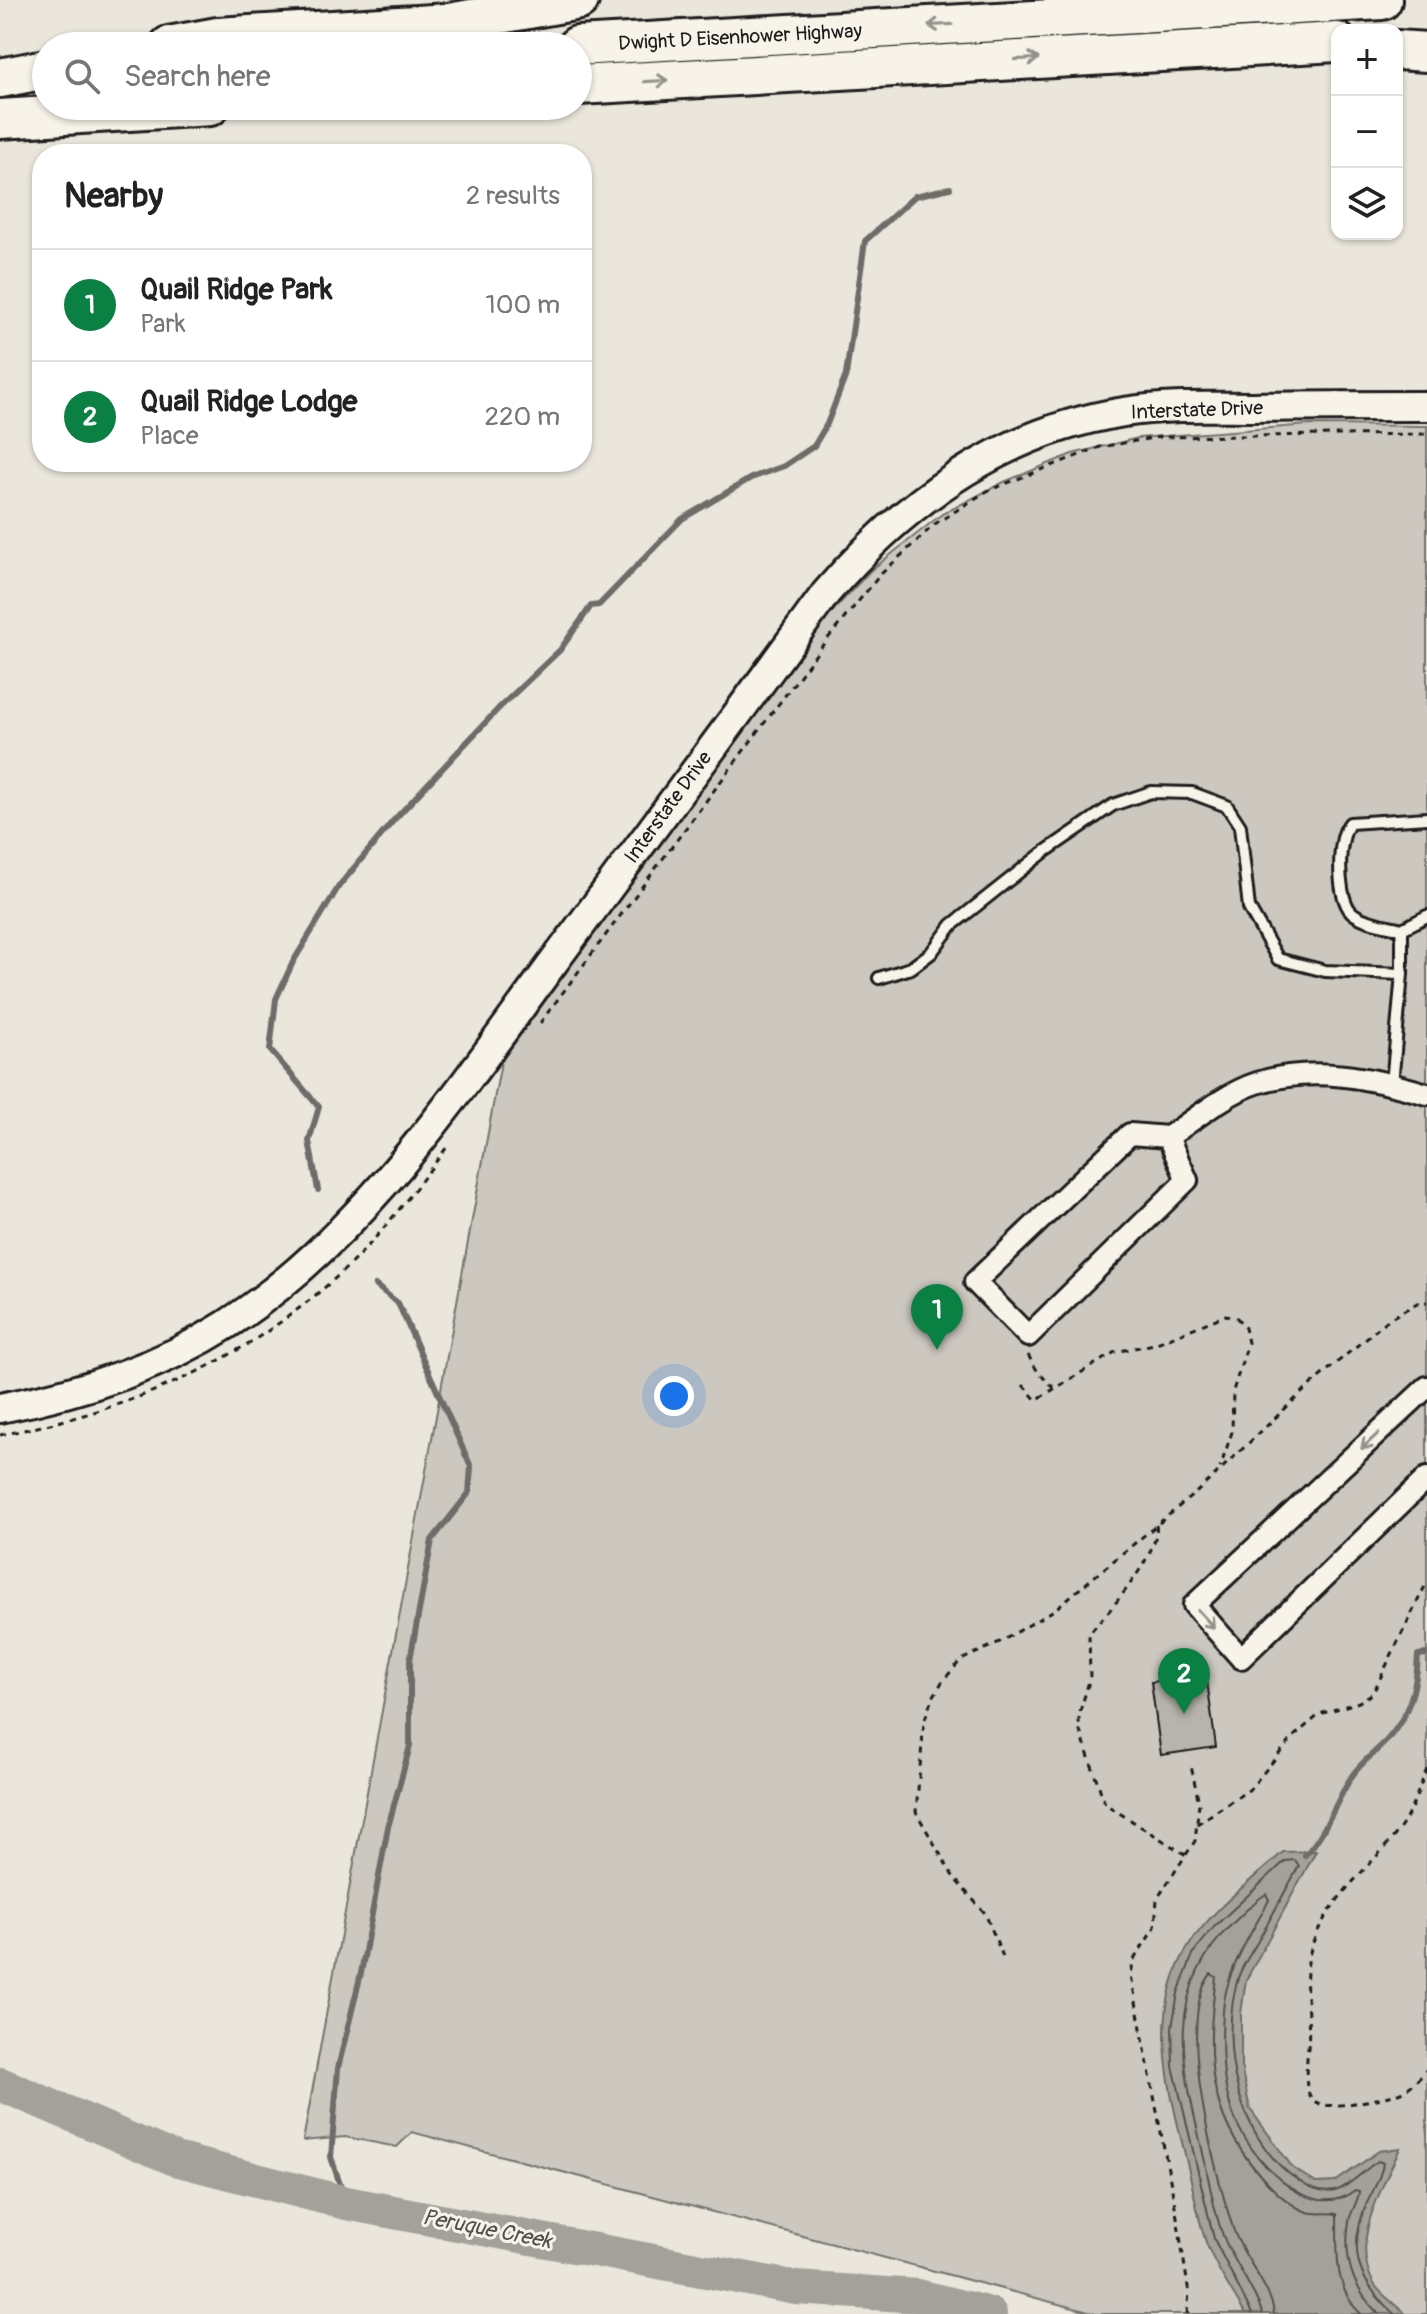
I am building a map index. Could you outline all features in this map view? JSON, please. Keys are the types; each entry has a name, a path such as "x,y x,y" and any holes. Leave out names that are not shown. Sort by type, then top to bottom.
{"highway":[{"path":"300,32 449,23 579,0"},
{"name":"Dwight D Eisenhower Highway","path":"592,45 1382,0"},
{"path":"1403,39 1427,37"},
{"name":"Dwight D Eisenhower Highway","path":"592,84 1331,43"},
{"path":"1403,50 1427,52"},
{"path":"0,79 32,72"},
{"path":"0,79 32,77"},
{"path":"0,119 32,117"}],"main road":[{"name":"Interstate Drive","path":"0,1408 80,1390 157,1362 226,1325 311,1258 404,1160 826,593 869,544 942,484 1026,440 1123,412 1191,407 1427,406"}],"street":[{"path":"1168,1137 1187,1180 1028,1336 975,1282 1130,1134 1168,1137 1255,1083 1292,1075 1329,1074 1392,1084 1427,1094"},
{"path":"1427,1387 1194,1605 1241,1658 1427,1478"}],"lane":[{"path":"879,978 911,968 931,953 952,925 1043,853 1113,805 1151,792 1192,793 1227,806 1240,826 1249,908 1278,959 1325,971 1402,974"},
{"path":"1427,818 1350,823 1339,842 1344,896 1349,910 1360,917 1402,929 1427,916"},
{"path":"1392,1084 1402,974 1402,929"}],"path":[{"path":"532,1033 825,642 880,575 935,524 987,491 1100,447 1160,437 1427,434"},
{"path":"0,1435 65,1422 129,1403 194,1376 264,1334 333,1281 377,1235 448,1146"},
{"path":"1003,1957 985,1913 954,1878 916,1812 924,1722 931,1701 961,1660 1002,1641 1054,1610 1219,1471 1309,1386 1389,1319 1417,1303 1427,1302"},
{"path":"1023,1385 1036,1400 1115,1352 1154,1344 1226,1315 1237,1318 1245,1328 1248,1343 1233,1391 1232,1432 1219,1471"},
{"path":"1028,1336 1028,1358 1055,1389"},
{"path":"1156,1525 1155,1544 1144,1563 1089,1633 1090,1678 1079,1715 1079,1728 1105,1804 1187,1855"},
{"path":"1197,1824 1250,1789 1293,1737 1320,1714 1359,1702 1373,1693 1427,1582"},
{"path":"1187,2314 1189,2293 1176,2211 1131,1976 1133,1961 1155,1927 1157,1899 1195,1841 1199,1803 1191,1766"},
{"path":"1427,1769 1397,1833 1341,1891 1311,1951 1305,1986 1309,2041 1305,2084 1309,2097 1318,2104 1333,2107 1402,2094 1414,2086 1427,2069"}],"shaded area":[{"path":"1309,425 1427,426 1427,2314 1096,2314 412,2132 397,2147 345,2137 303,2141 501,1062 790,657 870,571 942,514 1004,482 1072,454 1138,438"}],"water":[{"path":"1316,1851 1246,1980 1241,2013 1241,2066 1250,2109 1293,2168 1316,2183 1335,2182 1379,2151 1400,2148 1371,2214 1365,2250 1367,2267 1374,2284 1406,2314 1245,2314 1207,2245 1169,2084 1165,2028 1168,2000 1175,1973 1188,1947 1220,1908 1283,1852"}],"building":[{"path":"1206,1674 1216,1747 1161,1755 1151,1682"}],"waterway":[{"path":"318,1190 309,1141 319,1107 270,1050 276,999 293,962 339,886 393,821 499,708 560,650 591,606 599,605 682,519 751,478 784,466 814,446 827,424 846,375 865,241 915,196 950,188"},
{"path":"346,2203 331,2157 338,2068 361,1973 388,1827 410,1746 410,1660 432,1540 469,1493 471,1467 398,1303 375,1285"},
{"path":"1305,1855 1319,1837 1356,1771 1395,1731 1414,1690 1418,1655 1427,1654"},
{"name":"Peruque Creek","path":"0,2084 175,2159 346,2203 796,2288 918,2296 990,2314"}],"place":[{"name":"Quail Ridge Park","path":"937,1350"},
{"name":"Quail Ridge Lodge","path":"1184,1714"}]}
